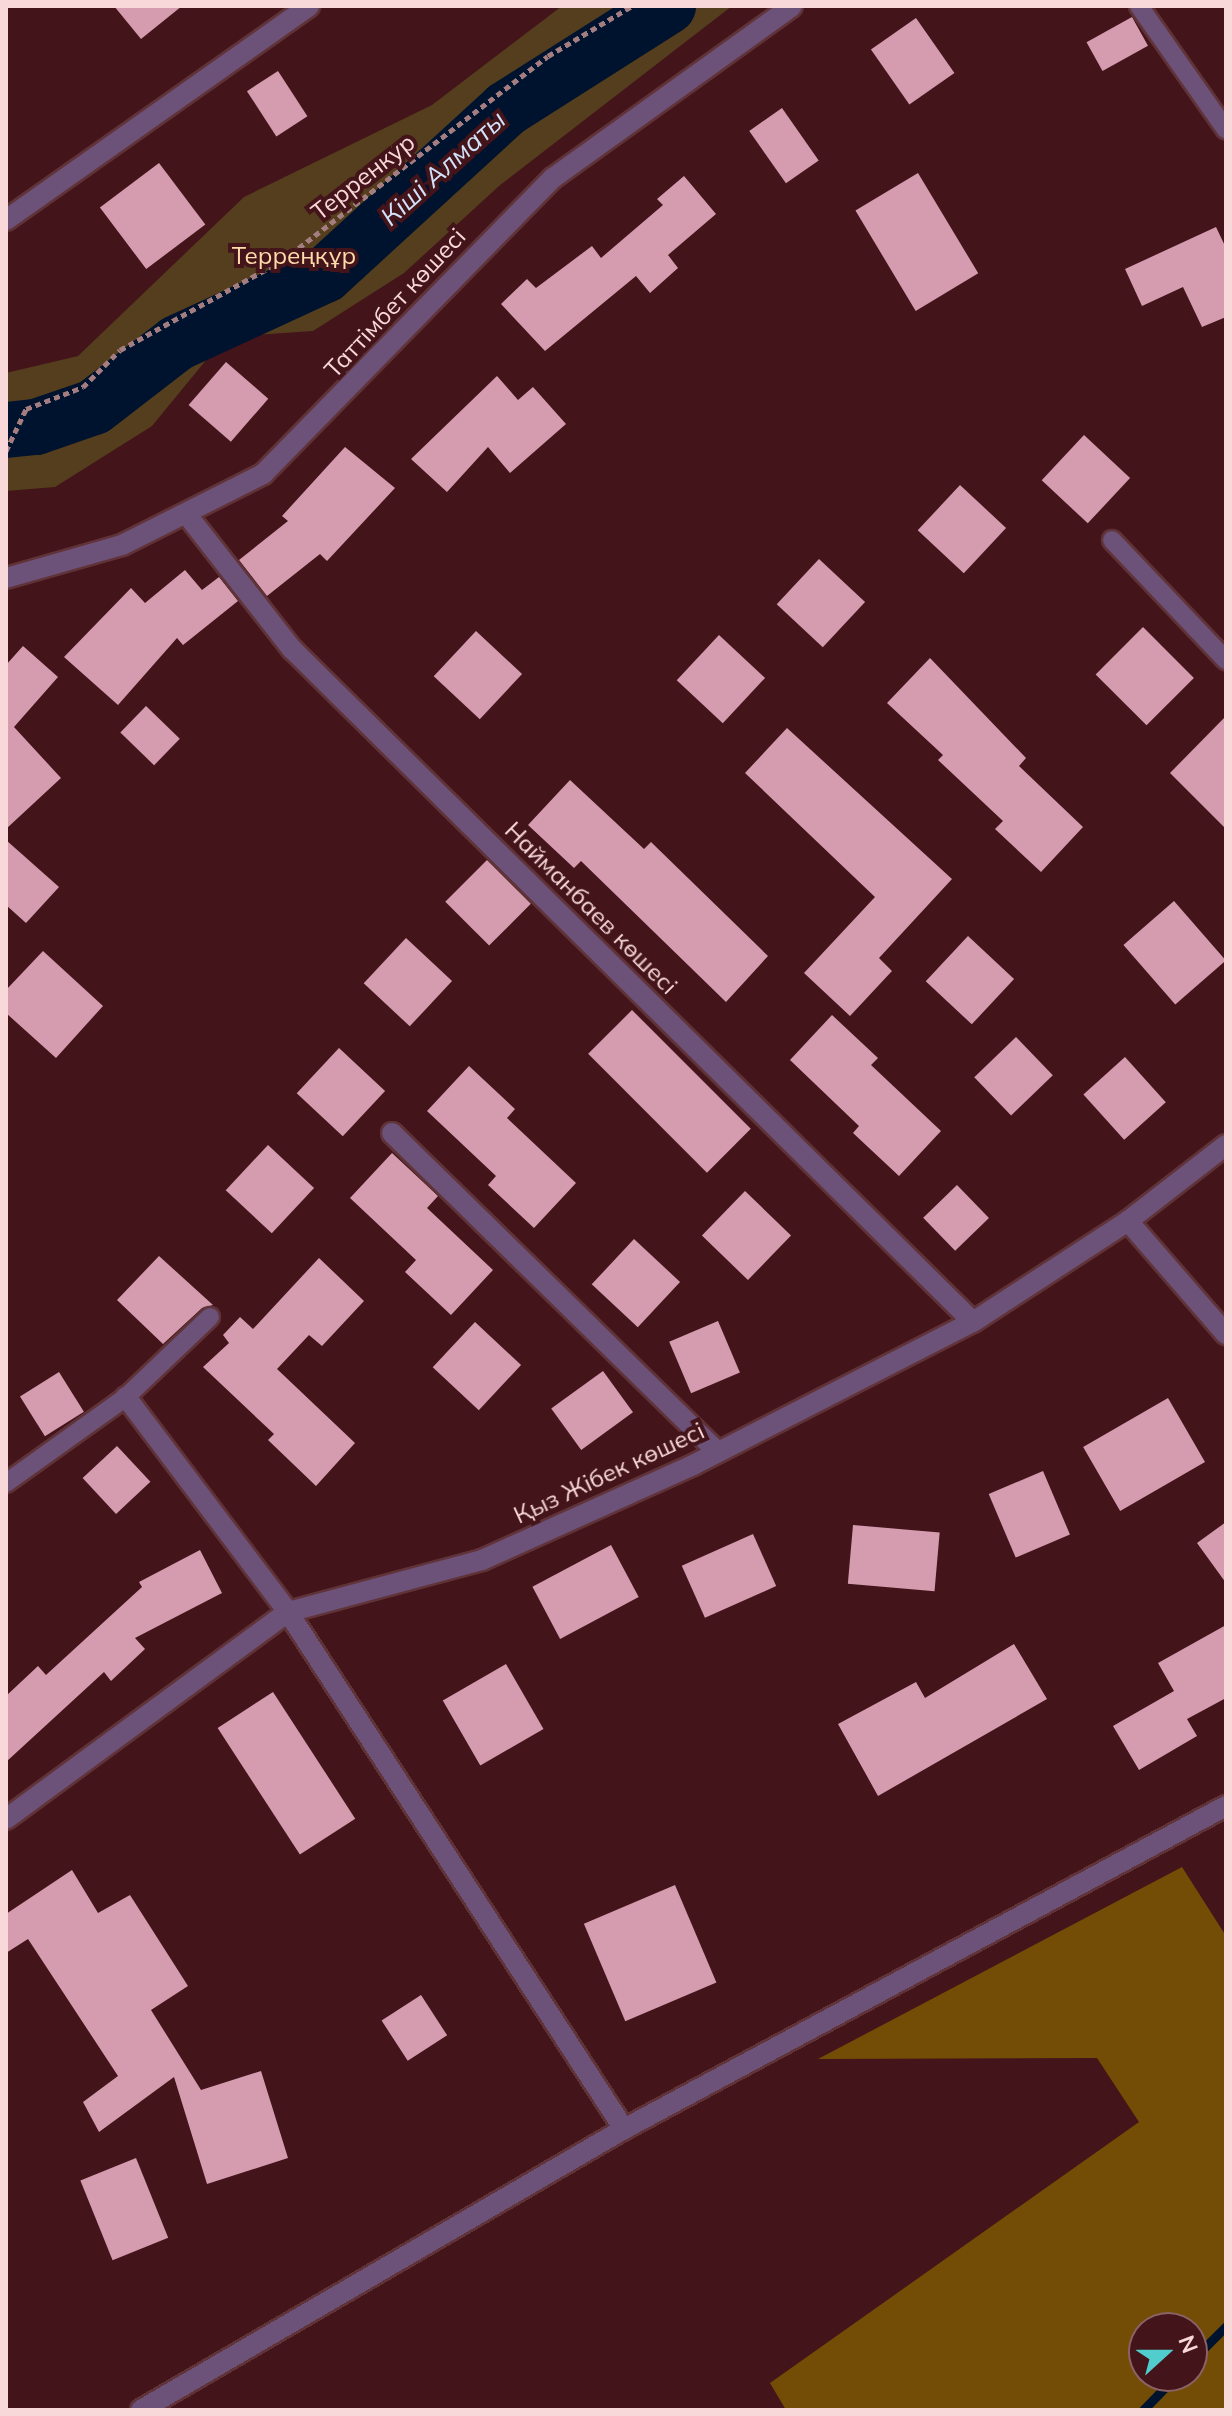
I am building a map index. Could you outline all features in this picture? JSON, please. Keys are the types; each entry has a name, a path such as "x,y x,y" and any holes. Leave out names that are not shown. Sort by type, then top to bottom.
{"street":[{"path":"6,220 309,6"},
{"name":"Таттімбет көшесі","path":"6,578 122,545 188,516 263,474 553,178 792,6"},
{"name":"Найманбаев көшесі","path":"188,516 292,649 973,1322"},
{"path":"392,1133 718,1452"},
{"name":"Қыз Жібек көшесі","path":"6,1819 288,1612 482,1560 718,1452 973,1322 1128,1221 1226,1145"},
{"path":"1128,1221 1226,1334"},
{"path":"126,1397 288,1612 624,2129"},
{"path":"141,2410 624,2129 1226,1806"}],"lane":[{"path":"1139,6 1226,130"},
{"path":"1112,540 1226,660"},
{"path":"6,1483 126,1397 210,1317"}],"path":[{"name":"Терренкур","path":"7,451 26,409 83,387 120,350 283,260 548,56 632,6"}],"green space":[{"name":"Терреңқұр","path":"562,6 732,6 499,186 404,273 313,331 225,337 152,426 55,487 6,491 6,373 78,356 244,197 432,105"}],"shaded area":[{"path":"1182,1867 1226,1936 1226,2410 786,2410 770,2383 1139,2122 1097,2058 818,2059"}],"building":[{"path":"114,6 182,6 141,39"},
{"path":"1132,17 1148,46 1103,71 1087,42"},
{"path":"916,18 954,73 909,104 871,50"},
{"path":"278,71 307,116 276,136 247,91"},
{"path":"782,108 819,160 786,183 749,131"},
{"path":"159,163 205,224 146,269 100,208"},
{"path":"918,173 978,273 916,311 855,211"},
{"path":"684,176 716,214 668,255 678,268 650,293 636,276 545,351 501,304 527,279 536,288 592,246 601,258 663,205 657,199"},
{"path":"1216,227 1226,248 1226,317 1202,327 1183,287 1142,306 1125,269"},
{"path":"226,362 268,399 231,442 189,405"},
{"path":"497,376 518,400 533,387 566,424 510,473 488,447 447,492 411,459"},
{"path":"1084,435 1130,478 1088,523 1042,480"},
{"path":"345,447 395,488 327,561 320,554 267,596 239,560 288,521 282,516"},
{"path":"960,485 1006,528 964,573 918,530"},
{"path":"819,559 865,602 823,647 777,604"},
{"path":"185,570 202,590 219,577 238,601 183,645 177,638 118,705 64,657 131,588 145,603"},
{"path":"1143,627 1194,678 1147,725 1096,674"},
{"path":"476,631 522,674 480,719 434,676"},
{"path":"719,635 765,678 723,723 677,680"},
{"path":"23,646 58,677 14,727 61,778 6,829 6,665"},
{"path":"930,658 1026,758 1019,766 1083,827 1041,872 995,829 1003,821 938,760 943,755 887,703"},
{"path":"146,706 180,739 154,765 120,733"},
{"path":"1226,716 1226,829 1170,773"},
{"path":"787,728 952,879 879,958 892,971 850,1016 804,973 875,897 745,773"},
{"path":"570,780 644,849 651,842 768,956 726,1002 581,861 574,868 528,825"},
{"path":"6,840 59,887 26,923 6,905"},
{"path":"487,860 531,904 489,946 445,902"},
{"path":"1174,901 1226,961 1175,1005 1123,945"},
{"path":"968,936 1014,979 972,1024 926,981"},
{"path":"406,938 452,981 410,1026 364,983"},
{"path":"43,951 103,1006 56,1058 6,1013 6,990"},
{"path":"632,1010 751,1129 707,1173 588,1054"},
{"path":"832,1015 878,1058 871,1065 941,1131 899,1176 853,1133 859,1126 790,1060"},
{"path":"1016,1037 1053,1075 1011,1115 974,1077"},
{"path":"339,1048 385,1091 343,1136 297,1093"},
{"path":"1125,1057 1166,1102 1124,1140 1083,1094"},
{"path":"469,1066 515,1109 507,1118 576,1183 534,1228 488,1185 496,1176 427,1111"},
{"path":"268,1145 314,1188 272,1233 226,1190"},
{"path":"392,1153 438,1196 427,1208 493,1270 451,1315 405,1272 416,1260 350,1198"},
{"path":"957,1185 989,1218 955,1251 923,1218"},
{"path":"745,1191 791,1235 748,1280 702,1236"},
{"path":"634,1239 680,1282 638,1327 592,1284"},
{"path":"159,1256 213,1305 202,1308 163,1344 117,1300"},
{"path":"319,1258 364,1301 322,1346 309,1335 277,1369 355,1443 316,1486 268,1440 274,1434 203,1367 229,1343 223,1335 240,1317 253,1329"},
{"path":"718,1321 740,1373 691,1393 669,1342"},
{"path":"475,1322 521,1365 479,1410 433,1367"},
{"path":"603,1371 633,1412 581,1450 551,1409"},
{"path":"59,1372 84,1412 45,1436 20,1396"},
{"path":"1168,1398 1205,1462 1120,1511 1083,1447"},
{"path":"117,1446 150,1482 116,1514 83,1478"},
{"path":"1043,1471 1070,1535 1016,1558 989,1494"},
{"path":"1226,1522 1226,1583 1197,1543"},
{"path":"853,1525 940,1533 935,1591 848,1584"},
{"path":"753,1534 776,1586 705,1618 682,1566"},
{"path":"611,1545 639,1597 560,1639 532,1587"},
{"path":"200,1550 222,1593 135,1638 145,1649 111,1681 104,1672 6,1762 6,1696 38,1666 46,1675 142,1587 139,1582"},
{"path":"1226,1625 1226,1698 1187,1719 1197,1736 1139,1770 1113,1726 1174,1691 1158,1663"},
{"path":"1014,1644 1047,1699 878,1796 838,1724 916,1682 925,1698"},
{"path":"506,1664 544,1729 480,1765 443,1700"},
{"path":"273,1692 355,1819 300,1855 218,1728"},
{"path":"72,1870 98,1913 130,1895 188,1986 151,2010 201,2090 261,2071 288,2158 207,2184 174,2077 99,2132 83,2102 118,2076 28,1939 6,1953 6,1914"},
{"path":"675,1885 716,1983 625,2021 584,1924"},
{"path":"421,1995 447,2035 408,2061 382,2021"},
{"path":"136,2158 168,2238 113,2260 80,2180"}],"waterway":[{"name":"Кіші Алматы","path":"6,430 36,427 94,407 177,343 325,275 506,109 668,6"},
{"path":"1208,2344 1226,2326"},
{"path":"1143,2410 1160,2392"}]}
